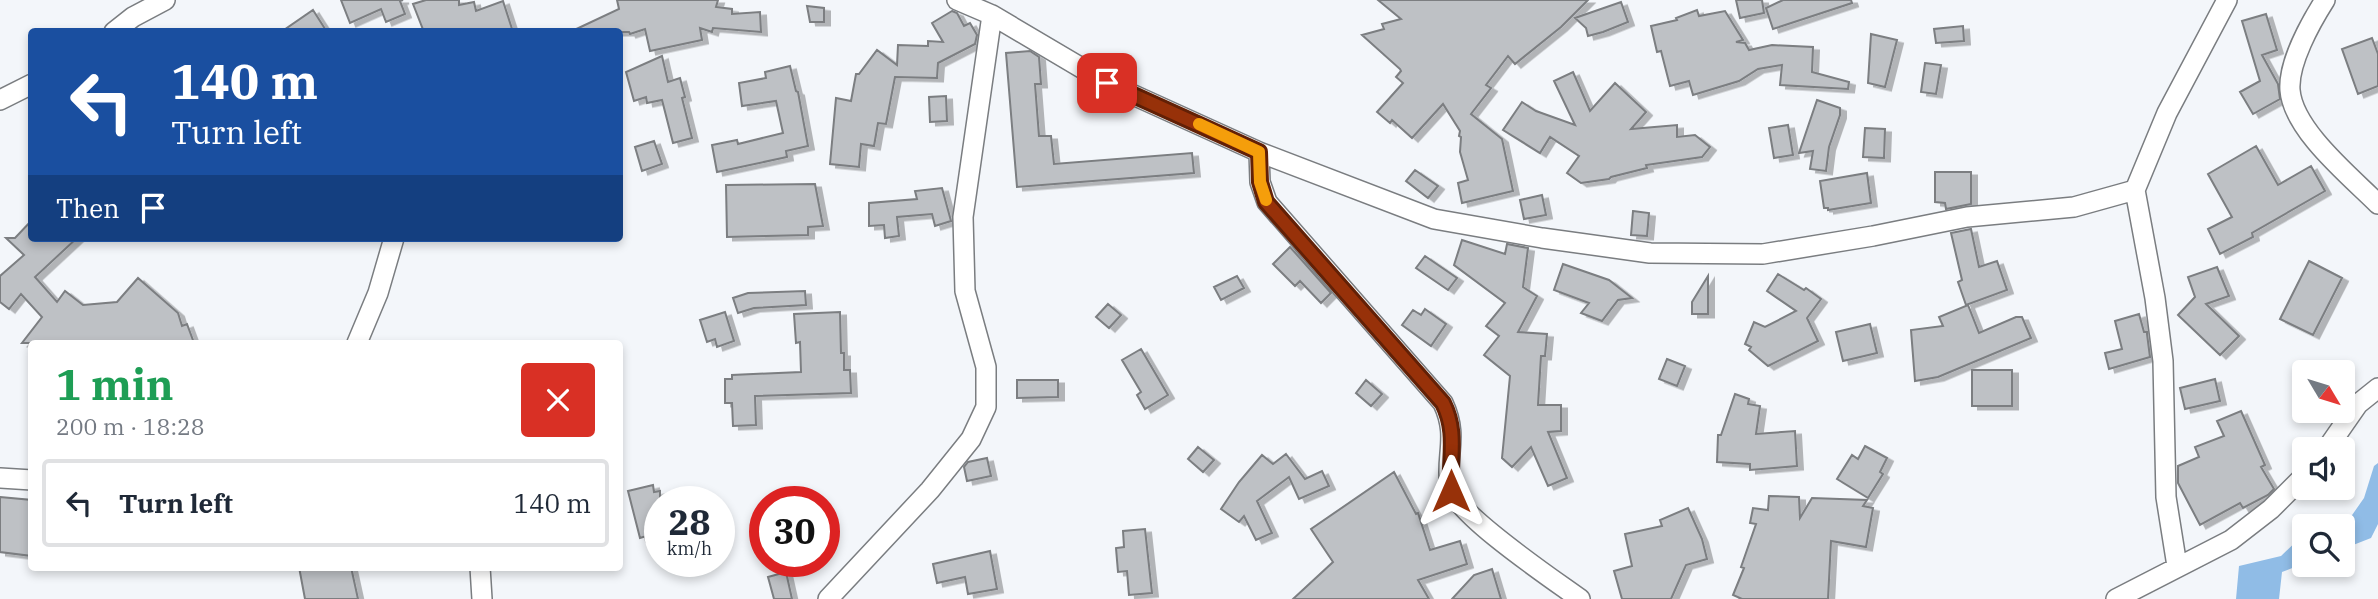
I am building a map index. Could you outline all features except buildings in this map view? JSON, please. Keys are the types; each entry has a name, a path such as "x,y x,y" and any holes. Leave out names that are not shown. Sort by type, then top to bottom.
{"street":[{"path":"119,28 133,17 165,0"},
{"path":"957,0 992,15 1107,83 1259,152 1434,219 1542,238 1650,253 1763,254 1967,217 2074,207 2135,190"},
{"path":"2177,566 2166,497 2163,361 2155,298 2135,190 2166,113 2227,0"},
{"path":"2325,0 2297,51 2290,88 2296,113 2322,147 2378,204"},
{"path":"828,599 930,490 971,439 986,407 986,367 965,291 963,217 992,15"},
{"path":"0,100 28,86"},
{"path":"1259,152 1260,182 1266,202 1443,403 1451,419 1453,436 1449,467 1451,491 1465,511 1580,599"},
{"path":"358,340 378,293 393,242"},
{"path":"2335,437 2358,404 2378,388"},
{"path":"0,478 28,480"},
{"path":"2116,599 2231,540 2271,509 2292,488"},
{"path":"480,571 482,599"}],"shaded area":[{"path":"2378,463 2378,524 2371,538 2355,544 2355,514 2353,514 2364,498 2374,466"},
{"path":"2292,545 2292,568 2282,572 2279,599 2236,599 2239,566 2281,556"}],"slow traffic":[{"path":"1199,124 1259,152 1260,182 1266,200"}],"route":[{"path":"1107,83 1259,152 1260,182 1266,202 1443,403 1451,419 1453,436 1449,467 1451,491"}]}
